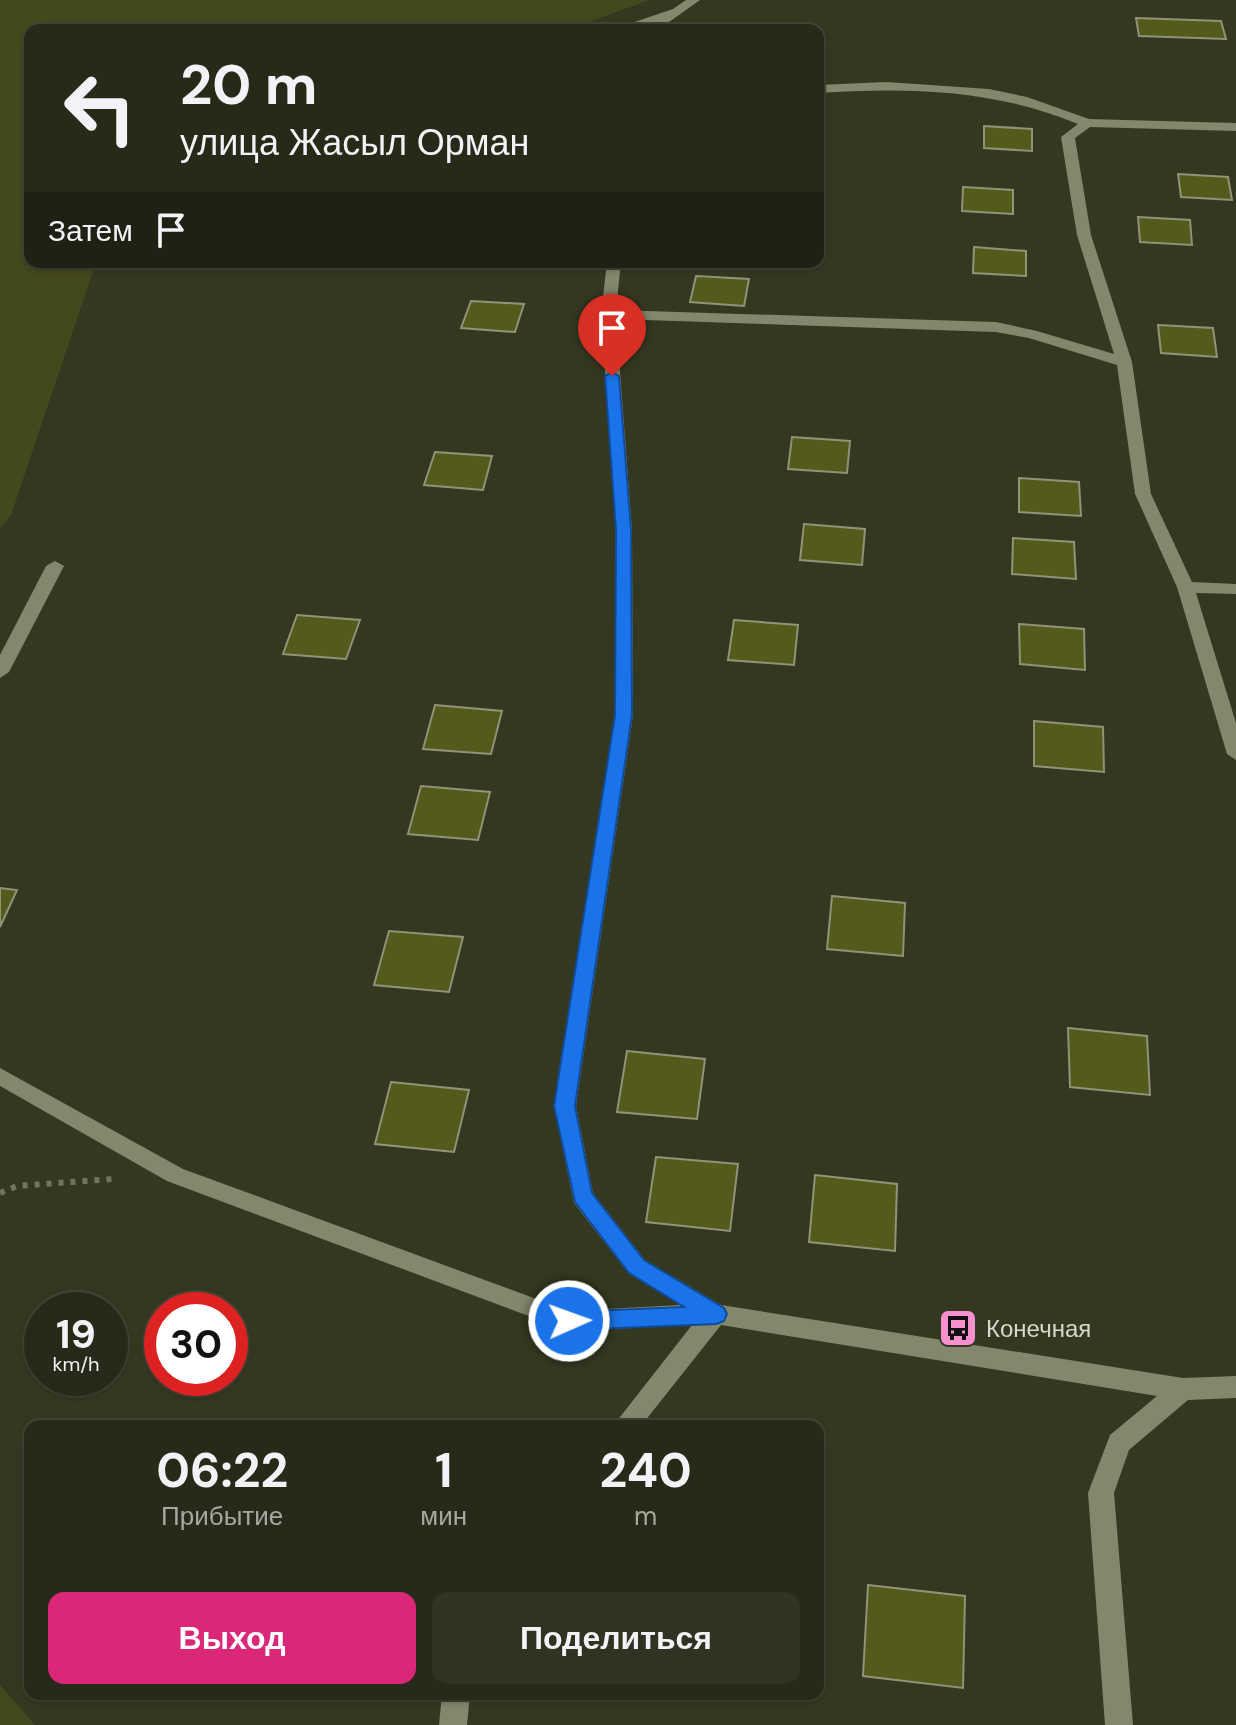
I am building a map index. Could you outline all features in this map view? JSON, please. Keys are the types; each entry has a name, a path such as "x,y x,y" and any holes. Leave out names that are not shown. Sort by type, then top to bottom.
{"street":[{"path":"635,24 672,12 694,0"},
{"path":"662,24 672,12"},
{"path":"824,89 893,83 957,88 1049,105 1087,123 1236,127"},
{"path":"1087,123 1068,137 1084,235 1124,362 1143,494 1186,587 1236,754"},
{"path":"613,268 608,314 624,530 624,715 565,1106 582,1196 637,1267 716,1314"},
{"path":"608,314 996,327 1032,334 1124,362"},
{"path":"0,672 55,566"},
{"path":"1186,587 1236,589"},
{"path":"0,1076 175,1175 569,1321 716,1314 1183,1389 1236,1387"},
{"path":"631,1420 716,1314"},
{"path":"1119,1725 1101,1493 1119,1443 1183,1389"},
{"path":"453,1725 455,1700"}],"path":[{"path":"0,1193 17,1186 175,1175"}],"green space":[{"path":"0,0 649,0 583,24 24,24 24,268 94,268 11,515 0,529"},
{"path":"0,1685 35,1725 0,1725"}],"building":[{"path":"1136,18 1221,21 1226,39 1139,36"},
{"path":"984,126 1032,129 1032,151 984,148"},
{"path":"1178,174 1228,177 1232,200 1181,197"},
{"path":"963,187 1013,190 1013,214 962,211"},
{"path":"1138,217 1190,220 1192,245 1140,242"},
{"path":"974,247 1026,251 1026,276 973,273"},
{"path":"696,276 749,279 744,306 690,302"},
{"path":"471,301 524,304 515,332 461,328"},
{"path":"1158,325 1213,328 1217,357 1161,353"},
{"path":"792,437 850,441 847,473 788,469"},
{"path":"435,452 492,456 483,490 424,485"},
{"path":"1019,478 1079,482 1081,516 1019,512"},
{"path":"804,524 865,529 862,565 800,560"},
{"path":"1013,538 1074,542 1076,579 1012,574"},
{"path":"297,615 360,620 346,659 283,654"},
{"path":"734,620 798,625 794,665 728,660"},
{"path":"1019,624 1084,629 1085,670 1020,664"},
{"path":"435,705 502,711 491,754 423,749"},
{"path":"1034,721 1103,727 1104,772 1034,766"},
{"path":"421,786 490,792 478,840 408,834"},
{"path":"0,888 17,890 0,927"},
{"path":"832,896 905,903 903,956 827,949"},
{"path":"389,931 463,937 449,992 374,985"},
{"path":"1068,1028 1147,1036 1150,1095 1070,1087"},
{"path":"627,1051 705,1059 697,1119 617,1112"},
{"path":"391,1082 469,1090 454,1152 375,1144"},
{"path":"656,1157 738,1164 730,1231 646,1222"},
{"path":"815,1175 897,1184 895,1251 809,1242"},
{"path":"868,1585 965,1596 963,1688 863,1676"}],"place":[{"name":"Конечная","path":"958,1328"}],"route":[{"path":"569,1321 716,1314 637,1267 582,1196 565,1106 624,715 624,530 612,376"}]}
